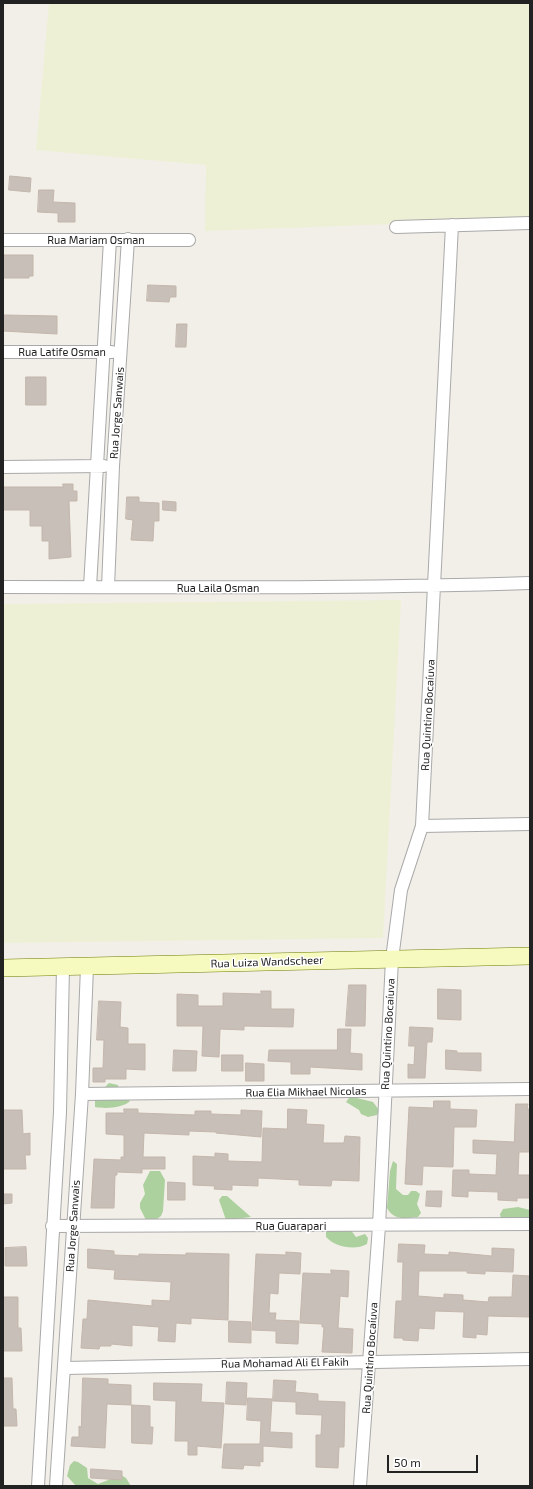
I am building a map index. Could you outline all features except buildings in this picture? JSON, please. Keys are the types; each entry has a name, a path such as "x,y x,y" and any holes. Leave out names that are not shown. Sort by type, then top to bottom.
{"main road":[{"name":"Rua Luiza Wandscheer","path":"3,968 530,956"}],"street":[{"path":"396,227 530,223"},
{"name":"Rua Quintino Bocaíuva","path":"360,1486 379,1226 392,959 401,890 422,826 452,225"},
{"name":"Rua Mariam Osman","path":"3,240 189,240"},
{"name":"Rua Jorge Sanwais","path":"90,587 96,466 105,351 110,240"},
{"name":"Rua Jorge Sanwais","path":"108,587 113,466 128,240"},
{"name":"Rua Latife Osman","path":"3,352 121,352"},
{"path":"3,467 113,466"},
{"name":"Rua Laila Osman","path":"3,587 434,586 530,583"},
{"path":"422,826 530,824"},
{"name":"Rua Jorge Sanwais","path":"38,1486 52,1226 60,1112 62,967"},
{"name":"Rua Jorge Sanwais","path":"56,1486 82,1094 87,967"},
{"name":"Rua Elia Mikhael Nicolas","path":"82,1094 530,1089"},
{"name":"Rua Guarapari","path":"52,1226 379,1226 530,1224"},
{"name":"Rua Mohamad Ali El Fakih","path":"64,1368 530,1359"}],"green space":[{"path":"49,3 530,3 530,219 205,231 206,165 36,150"},
{"path":"401,600 383,938 3,943 3,604"},
{"path":"109,1083 118,1085 119,1090 130,1101 123,1105 114,1107 95,1107 95,1097"},
{"path":"353,1097 373,1102 379,1110 377,1115 368,1117 361,1114 359,1110 346,1102 349,1098"},
{"path":"393,1161 397,1164 396,1189 403,1195 408,1195 411,1191 416,1191 420,1194 417,1204 421,1213 418,1217 396,1217 387,1208 390,1171"},
{"path":"150,1171 160,1171 165,1180 163,1211 161,1216 157,1219 146,1220 140,1208 140,1203 145,1194 143,1185"},
{"path":"222,1196 227,1196 251,1217 226,1220 219,1200"},
{"path":"518,1207 530,1210 530,1220 501,1219 500,1214 503,1209"},
{"path":"330,1228 350,1229 356,1237 365,1234 368,1238 367,1244 357,1247 345,1247 335,1243 326,1237 326,1231"},
{"path":"74,1461 87,1468 88,1478 98,1484 121,1475 126,1478 131,1486 76,1486 67,1476 70,1465"}]}
